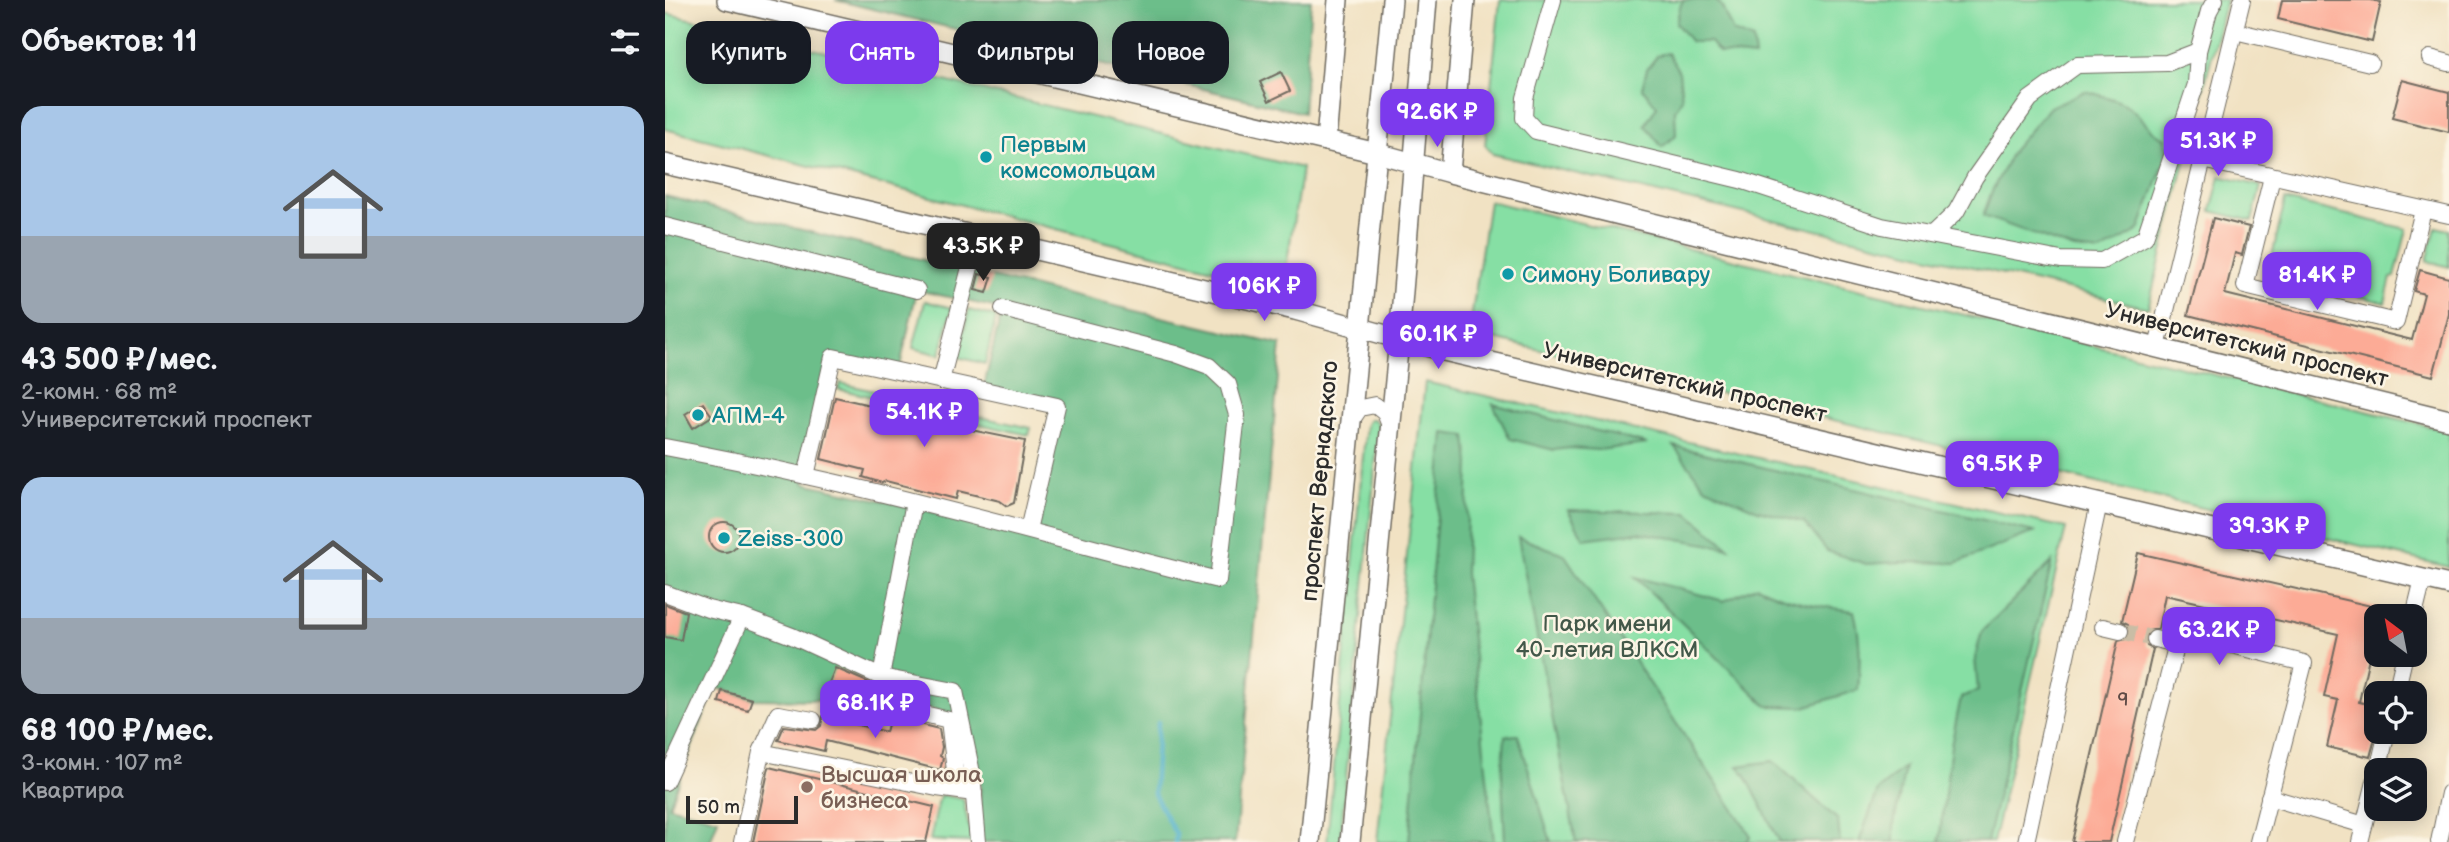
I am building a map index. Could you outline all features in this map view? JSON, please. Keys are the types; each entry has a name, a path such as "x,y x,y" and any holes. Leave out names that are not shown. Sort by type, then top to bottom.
{"main road":[{"name":"Университетский проспект","path":"727,0 1377,153 2449,417"},
{"path":"1326,141 1339,0"},
{"name":"проспект Вернадского","path":"1310,842 1392,0"},
{"path":"1350,842 1391,428 1427,0"},
{"path":"1449,0 1464,10 1450,173"},
{"name":"Университетский проспект","path":"665,163 1295,310 1399,340 2449,585"}],"street":[{"path":"1553,0 1524,98 1524,118 1536,131 1740,180 1882,226 2061,260 2102,261 2145,237 2196,84 2198,51 2209,11 2215,0"},
{"path":"2157,347 2242,0"},
{"path":"2235,30 2370,63"},
{"path":"1932,235 1956,212 1975,177 2030,99 2077,65 2167,63 2198,51"},
{"path":"2430,58 2449,63"},
{"path":"2203,160 2449,215"},
{"path":"2272,177 2245,286 2396,323 2424,210"},
{"path":"665,226 917,290"},
{"path":"941,381 978,236"},
{"path":"665,447 806,476 1218,580 1237,415 1228,384 1209,366 1176,354 1003,309"},
{"path":"806,476 833,357 1057,406 1028,530"},
{"path":"1349,425 1360,408 1375,405 1385,413 1391,428"},
{"path":"913,502 881,677 890,706 949,720 955,771 974,793"},
{"path":"2026,842 2099,502"},
{"path":"2417,604 2423,579"},
{"path":"665,593 792,636 881,677 955,691 972,773 978,842"},
{"path":"665,782 742,617"},
{"path":"2103,627 2120,631"},
{"path":"2125,842 2180,632 2304,663 2258,842"},
{"path":"2155,639 2176,644"},
{"path":"743,842 761,752 778,714 813,720"},
{"path":"761,752 937,789 974,793"},
{"path":"2439,842 2449,793"},
{"path":"2269,797 2364,825"},
{"path":"2360,842 2365,821"}],"green space":[{"path":"835,0 1311,0 1303,113 1183,84 1229,84 1229,21 1112,21 1112,67 1098,64 1098,21 953,21 953,28 939,25 939,21 922,21"},
{"path":"1500,0 2226,0 2148,308 1493,154 1485,145"},
{"path":"1684,0 1715,0 1721,5 1733,32 1753,40 1755,57 1719,53 1710,42 1691,42 1676,23"},
{"path":"665,13 698,21 686,21 686,84 811,84 811,49 825,52 825,84 939,84 939,80 1302,168 1283,287 665,129"},
{"path":"1668,53 1679,72 1682,99 1675,110 1676,135 1662,147 1645,125 1657,106 1642,88 1647,69 1658,55"},
{"path":"2085,91 2128,106 2165,138 2168,153 2139,230 2101,252 2074,249 1983,216 1992,191 2013,150 2050,107"},
{"path":"2220,176 2261,186 2252,221 2211,211"},
{"path":"665,196 1281,345 1235,842 978,842 981,776 940,770 972,747 968,717 896,701 752,699 715,687 669,806 718,819 710,842 665,842","holes":["917,290 1002,309 983,391 1057,406 1027,533 804,483 833,357 899,371"]},
{"path":"2285,200 2407,229 2395,277 2391,278 2385,303 2278,275 2270,265"},
{"path":"1489,201 2449,431 2449,567 1469,333"},
{"path":"2436,227 2449,230 2449,267 2427,261"},
{"path":"925,301 952,308 940,355 913,348"},
{"path":"969,310 996,317 985,364 958,357"},
{"name":"Парк имени 40-летия ВЛКСМ","path":"1425,382 2066,528 1993,842 1377,842"},
{"path":"840,383 891,395 890,401 838,389"},
{"path":"1493,404 1647,444 1598,450 1554,450 1510,439"},
{"path":"976,416 1031,428 1029,435 975,423"},
{"path":"1374,419 1379,425 1340,842 1327,842 1366,424"},
{"path":"1444,433 1466,436 1469,463 1465,573 1494,842 1409,842"},
{"path":"1674,446 2034,532 1956,563 1866,564 1827,551 1804,522 1758,510 1705,487"},
{"path":"1568,510 1688,513 1729,548 1638,532 1584,539"},
{"path":"1518,537 1564,554 1751,836 1746,842 1576,842"},
{"path":"2052,562 1987,842 1939,842 1951,746 1961,697 1978,691 1975,658 1982,631"},
{"path":"1635,577 1724,601 1757,586 1793,600 1854,611 1860,650 1858,690 1804,707 1767,706"},
{"path":"1518,735 1551,842 1505,842 1502,777 1505,736"},
{"path":"1773,761 1838,820 1840,842 1780,842 1745,774 1738,766"},
{"path":"1905,767 1894,824 1894,842 1859,842 1878,790"},
{"path":"940,795 963,799 972,842 930,840"}],"building":[{"path":"2282,0 2381,2 2372,42 2278,19"},
{"path":"1281,72 1290,91 1269,101 1260,82"},
{"path":"2402,80 2449,92 2449,132 2392,118"},
{"path":"2213,218 2249,227 2242,255 2235,253 2225,294 2412,340 2424,294 2414,291 2420,270 2449,278 2449,314 2433,376 2188,315"},
{"path":"979,274 992,277 987,293 975,290"},
{"path":"901,392 909,393 914,400 953,409 960,405 965,406 970,413 966,429 1025,441 1014,503 1007,506 1000,501 958,491 956,499 886,481 882,483 863,477 865,470 821,459 835,397 892,410 895,397"},
{"name":"АПМ-4","path":"703,403 712,416 693,428 685,414"},
{"name":"Zeiss-300","path":"724,522 735,526 739,537 735,548 724,552 713,548 709,537 713,526"},
{"path":"2138,553 2364,604 2364,667 2367,667 2359,702 2364,703 2364,744 2374,744 2370,757 2327,747 2338,700 2324,697 2338,634 2165,595 2158,629 2148,631 2145,637 2147,646 2153,649 2109,842 2072,842 2118,641 2127,639 2130,633 2128,624 2122,621"},
{"path":"665,604 686,612 681,640 665,637"},
{"path":"835,668 872,684 867,698 829,683"},
{"path":"722,691 752,699 748,710 719,702"},
{"path":"823,716 886,732 890,717 939,729 942,747 940,756 943,758 940,770 826,741 824,751 778,740 784,726 816,730 821,726"},
{"name":"Высшая школа бизнеса","path":"769,767 934,807 926,842 753,842"}],"waterway":[{"path":"1158,722 1154,794 1176,835 1175,842"}],"tunnel":[{"path":"2120,631 2155,639"}],"place":[{"name":"Первым комсомольцам","path":"986,157"},
{"name":"Симону Боливару","path":"1508,274"},
{"name":"АПМ-4","path":"698,415"},
{"name":"Zeiss-300","path":"724,538"},
{"name":"Высшая школа бизнеса","path":"807,787"}]}
